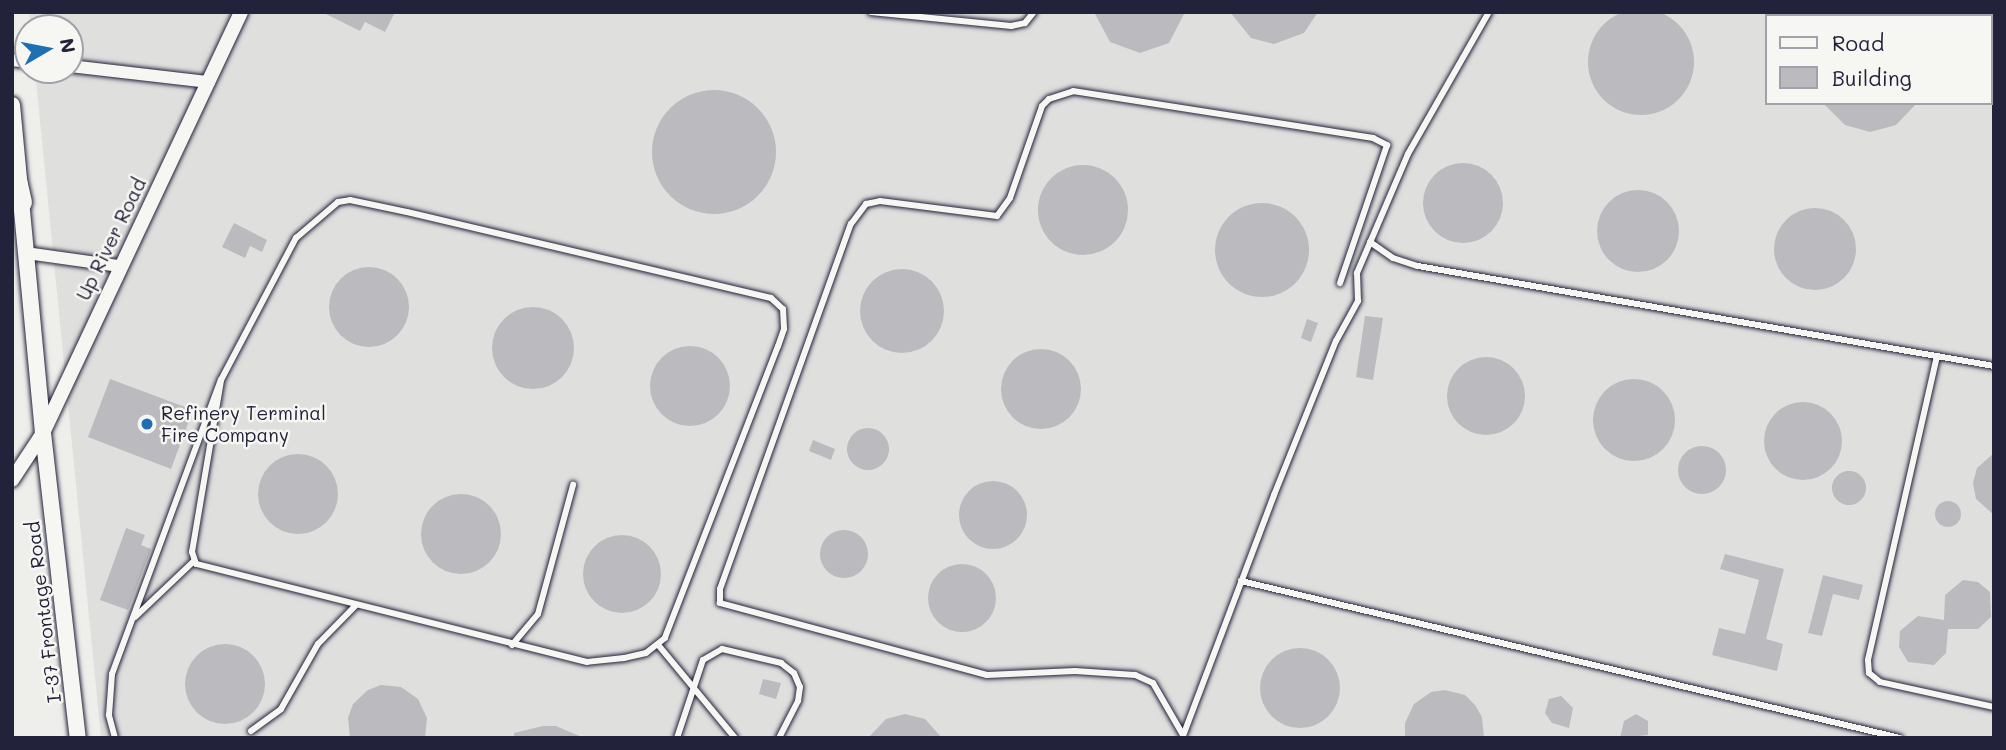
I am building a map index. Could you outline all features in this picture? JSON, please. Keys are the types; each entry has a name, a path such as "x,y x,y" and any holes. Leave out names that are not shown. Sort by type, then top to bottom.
{"highway":[{"path":"12,162 20,202"}],"main road":[{"name":"I-37 Frontage Road","path":"12,105 43,433 78,738"}],"street":[{"name":"Up River Road","path":"12,480 43,433 119,266 241,12"},
{"path":"84,68 209,82"},
{"path":"26,253 119,266"}],"lane":[{"path":"871,12 1011,26 1025,23 1034,12"},
{"path":"1183,736 1336,341 1358,301 1357,273 1370,242 1408,154 1489,12"},
{"path":"1183,736 1153,682 1136,675 1075,671 987,675 720,603 720,589 851,224 866,204 880,201 997,216 1010,198 1042,106 1049,99 1073,91 1373,138 1387,145 1340,283"},
{"path":"115,738 109,715 112,674 221,380 296,238 319,216 350,200 771,298 783,309 785,329 659,646 646,653 587,662 356,606 194,561"},
{"path":"1370,242 1393,258 1418,266 1994,366"},
{"path":"1937,356 1868,660 1869,673 1880,682 1994,708"},
{"path":"194,561 192,552 221,380"},
{"path":"512,645 538,614 573,485"},
{"path":"131,622 156,593 194,561"},
{"path":"1241,581 1900,738"},
{"path":"251,731 281,709 318,644 356,606"},
{"path":"659,646 735,738"},
{"path":"677,738 704,660 722,649 781,663 794,673 800,687 798,701 779,738"}],"shaded area":[{"path":"29,12 1994,12 1994,738 101,738 36,84 84,84 84,14"}],"building":[{"path":"1641,9 1661,13 1678,25 1690,42 1694,62 1690,82 1678,99 1661,111 1641,115 1621,111 1604,99 1592,82 1588,62 1592,42 1604,25 1621,13"},
{"path":"322,12 395,12 385,32 365,22 360,31"},
{"path":"1094,12 1185,12 1169,43 1140,53 1110,42"},
{"path":"1230,12 1318,12 1304,33 1274,44 1251,38"},
{"path":"714,90 738,95 758,108 771,128 776,152 771,176 758,196 738,209 714,214 690,209 670,196 657,176 652,152 657,128 670,108 690,95"},
{"path":"1825,105 1915,105 1896,125 1870,132 1845,125"},
{"path":"1455,163 1471,163 1492,174 1503,195 1503,211 1492,232 1471,243 1455,243 1441,237 1429,225 1423,211 1423,195 1429,181 1441,169"},
{"path":"1074,165 1092,165 1108,172 1121,185 1128,201 1128,219 1121,235 1108,248 1092,255 1074,255 1058,248 1045,235 1038,219 1038,201 1045,185 1058,172"},
{"path":"1638,190 1654,194 1667,202 1675,215 1679,231 1675,247 1667,260 1654,268 1638,272 1622,268 1609,260 1601,247 1597,231 1601,215 1609,202 1622,194"},
{"path":"1262,203 1280,207 1295,217 1305,232 1309,250 1305,268 1295,283 1280,293 1262,297 1244,293 1229,283 1219,268 1215,250 1219,232 1229,217 1244,207"},
{"path":"1815,208 1831,211 1844,220 1853,233 1856,249 1853,265 1844,278 1831,287 1815,290 1799,287 1786,278 1777,265 1774,249 1777,233 1786,220 1799,211"},
{"path":"234,223 267,240 262,252 250,246 245,258 222,247"},
{"path":"369,267 384,270 397,279 406,292 409,307 406,322 397,335 384,344 369,347 354,344 341,335 332,322 329,307 332,292 341,279 354,270"},
{"path":"902,269 925,276 937,288 944,311 937,334 925,346 902,353 879,346 867,334 860,311 867,288 879,276"},
{"path":"533,307 549,310 562,319 571,332 574,348 571,364 562,377 549,386 533,389 517,386 504,377 495,364 492,348 495,332 504,319 517,310"},
{"path":"1365,316 1383,318 1373,380 1356,377"},
{"path":"1307,319 1318,323 1311,342 1301,338"},
{"path":"690,346 705,349 718,358 727,371 730,386 727,401 718,414 705,423 690,426 675,423 662,414 653,401 650,386 653,371 662,358 675,349"},
{"path":"1041,349 1056,352 1069,361 1078,374 1081,389 1078,404 1069,417 1056,426 1041,429 1026,426 1013,417 1004,404 1001,389 1004,374 1013,361 1026,352"},
{"path":"1486,357 1501,360 1513,369 1522,381 1525,396 1522,411 1513,423 1501,432 1486,435 1471,432 1459,423 1450,411 1447,396 1450,381 1459,369 1471,360"},
{"path":"110,379 193,410 171,469 88,437"},
{"path":"1634,379 1650,382 1663,391 1672,404 1675,420 1672,436 1663,449 1650,458 1634,461 1618,458 1605,449 1596,436 1593,420 1596,404 1605,391 1618,382"},
{"path":"1795,402 1811,402 1825,408 1836,419 1842,433 1842,449 1836,463 1825,474 1811,480 1795,480 1781,474 1770,463 1764,449 1764,433 1770,419 1781,408"},
{"path":"868,428 883,434 889,449 883,464 868,470 853,464 847,449 853,434"},
{"path":"813,440 835,449 831,460 809,451"},
{"path":"1702,446 1719,453 1726,470 1719,487 1702,494 1685,487 1678,470 1685,453"},
{"path":"1994,453 1994,515 1976,499 1973,483 1977,468"},
{"path":"298,454 313,457 326,466 335,479 338,494 335,509 326,522 313,531 298,534 283,531 270,522 261,509 258,494 261,479 270,466 283,457"},
{"path":"1849,471 1861,476 1866,488 1861,500 1849,505 1837,500 1832,488 1837,476"},
{"path":"1000,481 1021,496 1027,508 1025,528 1017,539 1000,549 986,549 969,539 961,528 959,508 969,491 980,483"},
{"path":"461,494 476,497 489,506 498,519 501,534 498,549 489,562 476,571 461,574 446,571 433,562 424,549 421,534 424,519 433,506 446,497"},
{"path":"1948,501 1957,505 1961,514 1957,523 1948,527 1939,523 1935,514 1939,505"},
{"path":"126,528 145,535 141,545 151,549 128,610 100,600"},
{"path":"844,530 861,537 868,554 861,571 844,578 827,571 820,554 827,537"},
{"path":"622,535 637,538 650,546 658,559 661,574 658,589 650,602 637,610 622,613 607,610 594,602 586,589 583,574 586,559 594,546 607,538"},
{"path":"1725,554 1784,569 1766,639 1783,644 1777,671 1712,655 1719,628 1745,634 1759,580 1720,569"},
{"path":"969,564 990,579 996,591 994,611 986,622 969,632 955,632 938,622 930,611 928,591 938,574 949,566"},
{"path":"1823,575 1863,585 1859,600 1833,594 1822,636 1808,633"},
{"path":"1963,580 1978,582 1990,592 1991,617 1978,629 1948,629 1946,653 1934,665 1908,662 1899,647 1900,631 1918,616 1944,620 1945,595"},
{"path":"225,644 240,647 253,656 262,669 265,684 262,699 253,712 240,721 225,724 210,721 197,712 188,699 185,684 188,669 197,656 210,647"},
{"path":"1292,648 1308,648 1329,659 1340,680 1340,696 1329,717 1308,728 1292,728 1278,722 1266,710 1260,696 1260,680 1266,666 1278,654"},
{"path":"763,679 781,683 776,699 759,694"},
{"path":"381,685 401,687 418,699 427,718 425,738 350,738 348,718 353,704 368,690"},
{"path":"1445,690 1465,695 1475,705 1482,717 1484,738 1405,738 1405,723 1414,704 1431,692"},
{"path":"1561,696 1573,708 1569,728 1552,723 1545,713 1549,699"},
{"path":"905,714 925,719 942,738 868,738 886,719"},
{"path":"1636,714 1648,721 1648,735 1620,738 1624,721"},
{"path":"543,726 556,726 584,738 514,738 514,733"}],"place":[{"name":"Refinery Terminal Fire Company","path":"147,424"}]}
